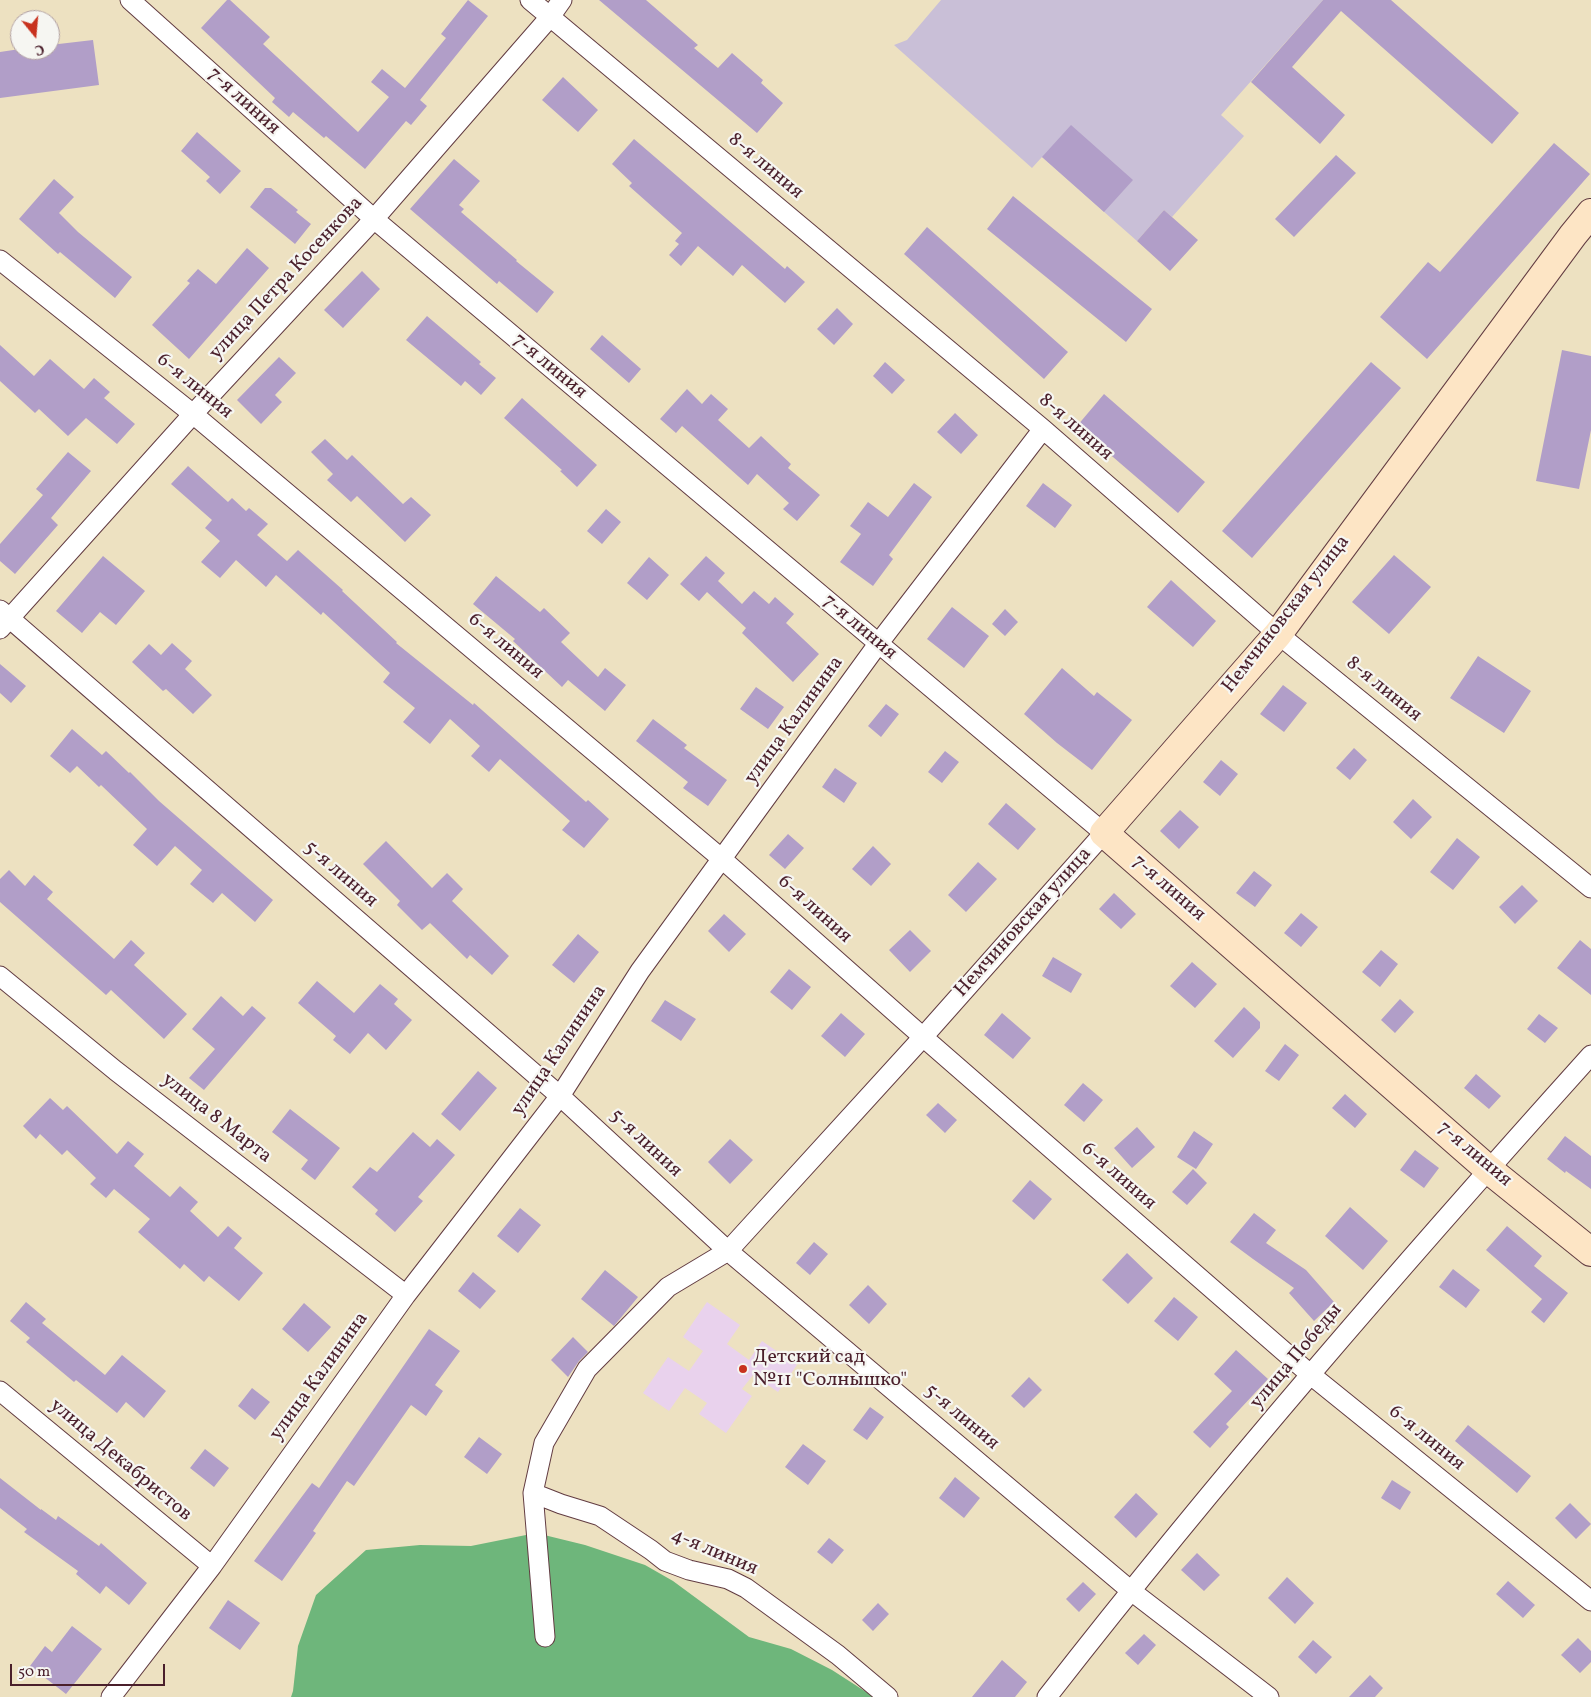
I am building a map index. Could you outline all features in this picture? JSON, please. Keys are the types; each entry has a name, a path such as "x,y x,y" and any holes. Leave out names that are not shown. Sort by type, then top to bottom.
{"main road":[{"name":"Немчиновская улица","path":"1104,833 1278,634 1591,213"},
{"name":"7-я линия","path":"1104,833 1488,1169 1591,1252"}],"street":[{"name":"7-я линия","path":"130,0 374,219 1104,833"},
{"name":"8-я линия","path":"530,0 1043,429 1278,634 1591,888"},
{"name":"улица Петра Косенкова","path":"3,619 374,219 550,17 562,0"},
{"name":"6-я линия","path":"0,260 193,414 722,859 1311,1375 1591,1601"},
{"name":"улица Калинина","path":"111,1697 212,1566 406,1295 560,1096 640,971 878,644 1043,429"},
{"name":"5-я линия","path":"3,619 560,1096 728,1251 1130,1590 1270,1697"},
{"name":"Немчиновская улица","path":"545,1637 533,1493 544,1443 587,1369 668,1287 728,1251 923,1037 1104,833"},
{"name":"улица 8 Марта","path":"0,976 124,1077 406,1295"},
{"name":"улица Победы","path":"1047,1697 1130,1590 1311,1375 1488,1169 1591,1055"},
{"name":"улица Декабристов","path":"0,1391 212,1566"},
{"name":"4-я линия","path":"533,1493 600,1516 652,1550 665,1561 689,1570 728,1579 746,1588 838,1656 888,1697"}],"shaded area":[{"path":"941,0 1323,0 1221,115 1244,136 1172,217 1164,210 1137,241 1042,157 1032,168 894,45 907,40"},
{"name":"Детский сад №11 \"Солнышко\"","path":"707,1302 740,1325 727,1344 749,1360 762,1341 797,1365 778,1392 753,1375 742,1389 752,1396 726,1433 699,1414 707,1403 685,1388 669,1411 643,1393 668,1357 689,1371 703,1351 683,1337"}],"green space":[{"path":"536,1533 585,1545 645,1565 673,1581 749,1637 791,1649 832,1670 874,1697 291,1697 298,1646 316,1595 366,1550 420,1545 471,1546"}],"building":[{"path":"227,0 230,0 270,37 263,44 358,132 389,97 371,82 382,69 405,88 446,38 441,34 468,0 488,16 420,100 427,106 411,125 406,121 365,169 326,136 324,138 293,112 289,117 272,102 275,98 201,28"},
{"path":"599,0 646,0 698,45 694,48 718,68 732,53 763,80 761,83 783,103 757,133"},
{"path":"1323,0 1391,0 1519,113 1492,144 1341,11 1292,67 1345,115 1320,144 1251,82"},
{"path":"93,40 99,85 0,98 0,52 10,50 10,60 60,60 60,44"},
{"path":"563,77 598,110 578,132 542,100"},
{"path":"1071,125 1133,180 1104,212 1042,157"},
{"path":"197,132 241,171 220,194 206,181 210,177 181,151"},
{"path":"634,139 785,269 787,266 805,282 785,303 742,265 733,276 698,246 681,266 669,255 679,244 675,241 682,233 629,186 632,183 612,164"},
{"path":"1554,143 1590,174 1427,359 1380,317 1428,262 1440,272"},
{"path":"1336,155 1356,173 1294,237 1275,219"},
{"path":"454,159 480,181 459,205 464,209 461,212 554,292 537,313 499,281 497,284 410,209"},
{"path":"54,179 74,197 59,213 78,232 132,277 115,298 60,252 58,254 19,219"},
{"path":"265,188 271,188 298,210 296,212 311,224 295,244 250,207"},
{"path":"1013,196 1152,309 1126,342 987,229"},
{"path":"1164,210 1198,240 1170,271 1137,241"},
{"path":"927,227 1068,352 1044,379 904,254"},
{"path":"247,248 269,268 189,359 152,325 190,283 187,281 198,269 216,284"},
{"path":"362,271 380,289 343,328 324,310"},
{"path":"837,308 853,324 834,345 817,329"},
{"path":"427,316 481,362 479,364 496,378 481,395 465,381 461,386 406,340"},
{"path":"602,335 641,369 629,383 590,349"},
{"path":"0,345 34,376 50,359 84,389 94,378 110,392 104,398 135,424 117,444 86,418 68,436 39,409 35,413 0,381"},
{"path":"1562,350 1591,356 1591,430 1579,489 1536,481"},
{"path":"279,357 296,373 275,395 282,402 261,424 237,400"},
{"path":"885,362 905,380 892,394 873,376"},
{"path":"1371,362 1401,388 1252,558 1222,531"},
{"path":"687,389 702,404 711,394 728,409 718,420 749,448 761,436 791,464 788,468 820,495 797,521 783,509 789,503 757,474 748,485 682,426 676,433 660,419"},
{"path":"1104,394 1205,482 1178,513 1077,426"},
{"path":"522,398 597,465 577,487 560,471 562,470 504,418"},
{"path":"955,413 978,435 961,454 937,432"},
{"path":"325,439 347,460 352,455 403,504 411,497 431,515 405,542 357,496 351,502 327,480 333,474 311,452"},
{"path":"68,452 91,471 51,518 58,525 15,574 0,561 0,544 43,495 36,489"},
{"path":"188,466 228,502 232,498 246,511 249,508 268,524 257,535 287,561 298,550 343,590 396,643 473,705 474,703 586,802 588,800 609,819 584,848 562,830 570,821 500,759 489,772 471,756 480,746 450,719 430,744 403,722 415,708 383,682 390,673 323,612 321,615 276,575 266,587 236,560 220,578 201,562 220,541 205,528 212,520 171,484"},
{"path":"914,483 932,497 889,555 893,559 873,586 840,562 861,534 850,526 868,502 888,517"},
{"path":"1043,483 1072,505 1055,528 1026,506"},
{"path":"606,509 621,522 602,544 587,531"},
{"path":"1394,555 1431,587 1389,634 1352,602"},
{"path":"103,556 145,591 116,625 100,612 82,633 56,611"},
{"path":"706,556 725,573 718,581 742,604 754,591 769,604 775,597 794,614 786,623 819,654 793,682 742,633 746,628 707,592 699,601 680,584"},
{"path":"649,557 669,575 647,600 627,583"},
{"path":"496,576 540,612 544,608 570,633 561,642 598,677 605,668 626,685 605,711 568,680 562,687 513,641 515,639 473,604"},
{"path":"1171,580 1216,621 1193,647 1147,607"},
{"path":"952,607 989,636 964,668 927,639"},
{"path":"1005,609 1018,622 1005,636 992,624"},
{"path":"172,643 192,661 185,669 212,695 193,714 166,689 163,691 132,662 149,644 161,655"},
{"path":"1478,656 1531,691 1504,733 1450,698"},
{"path":"0,664 26,686 11,703 0,693"},
{"path":"1062,668 1094,696 1097,692 1132,720 1092,770 1024,714"},
{"path":"1283,685 1307,703 1284,732 1260,714"},
{"path":"756,687 784,707 768,729 740,709"},
{"path":"886,704 899,714 881,737 868,726"},
{"path":"653,719 687,745 684,748 727,780 708,806 683,788 688,782 636,741"},
{"path":"72,729 102,755 106,751 159,801 273,900 255,922 222,893 213,903 190,884 202,870 175,846 157,866 133,845 147,829 101,785 99,787 77,766 70,773 50,756"},
{"path":"1354,748 1367,760 1350,780 1336,768"},
{"path":"945,751 959,762 942,783 928,772"},
{"path":"1221,760 1238,774 1220,796 1203,782"},
{"path":"835,768 857,783 844,803 822,787"},
{"path":"1413,799 1432,817 1411,839 1393,822"},
{"path":"1006,803 1036,829 1018,850 988,824"},
{"path":"1180,810 1199,827 1179,849 1160,831"},
{"path":"788,834 804,848 785,869 769,855"},
{"path":"1457,838 1480,857 1453,890 1430,872"},
{"path":"386,841 432,888 447,873 463,889 452,901 509,956 492,975 470,955 467,959 430,923 422,930 397,905 400,901 363,864"},
{"path":"873,846 891,864 871,886 852,869"},
{"path":"978,862 997,879 966,912 948,895"},
{"path":"9,870 25,886 34,875 53,892 47,899 114,959 131,940 145,953 134,965 187,1014 164,1039 111,990 106,995 0,902 0,879"},
{"path":"1254,871 1272,885 1255,907 1236,893"},
{"path":"1522,885 1538,901 1515,924 1499,907"},
{"path":"1114,893 1136,914 1121,929 1099,909"},
{"path":"1301,913 1318,927 1301,947 1284,933"},
{"path":"724,914 746,934 729,952 708,931"},
{"path":"910,930 931,951 910,972 889,950"},
{"path":"578,934 599,952 574,983 552,965"},
{"path":"1580,940 1591,949 1591,995 1557,968"},
{"path":"1381,950 1398,964 1380,987 1362,972"},
{"path":"1053,957 1082,974 1071,993 1042,976"},
{"path":"1192,962 1217,984 1195,1008 1170,986"},
{"path":"789,969 811,987 792,1010 770,992"},
{"path":"317,981 354,1013 380,984 398,999 394,1004 412,1020 386,1050 368,1033 350,1054 333,1040 336,1036 298,1003"},
{"path":"221,996 243,1016 252,1006 266,1018 204,1090 189,1078 215,1049 192,1029"},
{"path":"1400,999 1414,1012 1395,1033 1381,1020"},
{"path":"665,1000 696,1019 681,1041 651,1021"},
{"path":"1244,1007 1260,1022 1260,1028 1233,1058 1214,1041"},
{"path":"841,1013 865,1034 845,1057 821,1036"},
{"path":"1002,1013 1031,1038 1013,1059 984,1035"},
{"path":"1539,1014 1558,1028 1545,1043 1527,1029"},
{"path":"1285,1044 1299,1055 1279,1081 1265,1071"},
{"path":"478,1071 497,1088 460,1131 441,1114"},
{"path":"1476,1074 1501,1096 1489,1109 1464,1088"},
{"path":"1083,1083 1103,1100 1084,1122 1064,1105"},
{"path":"1345,1094 1367,1114 1355,1128 1332,1108"},
{"path":"50,1098 63,1110 67,1106 117,1154 128,1141 144,1154 134,1166 170,1197 180,1186 198,1202 190,1211 218,1237 228,1226 242,1238 234,1248 263,1273 239,1301 209,1276 204,1282 184,1264 180,1269 138,1232 150,1219 114,1189 106,1198 90,1184 96,1178 67,1150 62,1155 40,1134 36,1139 23,1126"},
{"path":"938,1103 957,1120 945,1133 926,1115"},
{"path":"290,1109 340,1148 315,1180 301,1169 308,1160 272,1132"},
{"path":"1137,1127 1155,1147 1132,1168 1114,1148"},
{"path":"1194,1131 1213,1144 1196,1169 1177,1157"},
{"path":"413,1132 430,1147 437,1139 455,1155 418,1197 423,1201 395,1232 375,1214 378,1210 352,1187 370,1167 377,1172"},
{"path":"1565,1136 1591,1156 1591,1189 1547,1159"},
{"path":"730,1139 753,1160 730,1184 708,1162"},
{"path":"1415,1150 1439,1168 1424,1188 1400,1170"},
{"path":"1193,1169 1207,1183 1187,1205 1172,1192"},
{"path":"1030,1180 1052,1199 1034,1220 1012,1201"},
{"path":"1350,1207 1388,1241 1363,1270 1325,1236"},
{"path":"520,1208 541,1225 518,1253 497,1236"},
{"path":"1254,1213 1276,1230 1266,1243 1306,1270 1334,1302 1314,1321 1289,1293 1294,1288 1230,1242"},
{"path":"1507,1226 1542,1256 1534,1266 1568,1293 1544,1323 1531,1312 1542,1299 1486,1250"},
{"path":"814,1242 828,1254 810,1275 796,1263"},
{"path":"1127,1253 1153,1278 1128,1304 1102,1280"},
{"path":"1453,1269 1480,1290 1466,1308 1439,1287"},
{"path":"605,1270 638,1297 614,1326 581,1299"},
{"path":"473,1272 496,1291 480,1309 458,1291"},
{"path":"868,1285 887,1304 869,1324 849,1305"},
{"path":"1174,1297 1198,1317 1178,1341 1154,1321"},
{"path":"26,1302 46,1319 42,1323 105,1375 122,1355 166,1391 144,1418 126,1402 117,1413 76,1380 74,1382 26,1342 30,1338 10,1321"},
{"path":"304,1303 331,1327 308,1352 282,1329"},
{"path":"429,1329 460,1351 435,1385 443,1391 426,1416 411,1405 354,1486 347,1481 313,1531 316,1533 282,1581 254,1561 312,1483 319,1488"},
{"path":"573,1337 588,1352 568,1377 551,1360"},
{"path":"1236,1350 1268,1379 1226,1424 1229,1427 1210,1448 1193,1432 1232,1391 1214,1374"},
{"path":"1029,1377 1042,1390 1024,1408 1011,1396"},
{"path":"252,1388 270,1402 255,1420 238,1406"},
{"path":"870,1407 884,1417 867,1440 853,1430"},
{"path":"1468,1425 1531,1476 1517,1493 1455,1441"},
{"path":"479,1437 502,1454 487,1474 464,1457"},
{"path":"803,1444 826,1461 808,1485 785,1467"},
{"path":"205,1449 229,1468 214,1487 190,1468"},
{"path":"955,1477 980,1498 964,1518 939,1498"},
{"path":"0,1478 56,1520 58,1516 99,1546 101,1543 147,1583 129,1605 106,1586 100,1594 76,1574 78,1571 24,1532 27,1529 0,1508"},
{"path":"1392,1480 1411,1492 1400,1510 1381,1498"},
{"path":"1136,1493 1158,1514 1136,1538 1114,1517"},
{"path":"1570,1503 1591,1524 1576,1539 1555,1518"},
{"path":"829,1538 844,1550 832,1564 817,1552"},
{"path":"1197,1553 1220,1575 1204,1591 1181,1570"},
{"path":"1287,1577 1314,1603 1295,1624 1268,1598"},
{"path":"1508,1581 1535,1605 1523,1618 1496,1594"},
{"path":"1083,1582 1096,1594 1079,1612 1066,1599"},
{"path":"228,1600 260,1623 240,1650 209,1628"},
{"path":"878,1603 889,1614 873,1631 862,1620"},
{"path":"72,1626 102,1649 66,1694 30,1666 45,1646 52,1652"},
{"path":"1144,1634 1156,1645 1138,1665 1125,1653"},
{"path":"1578,1638 1591,1651 1591,1662 1580,1673 1561,1655"},
{"path":"1313,1640 1332,1657 1316,1674 1298,1657"},
{"path":"1002,1660 1027,1682 1015,1697 972,1697"},
{"path":"1370,1675 1383,1688 1375,1697 1349,1697"}],"place":[{"name":"Детский сад №11 \"Солнышко\"","path":"743,1369"}]}
